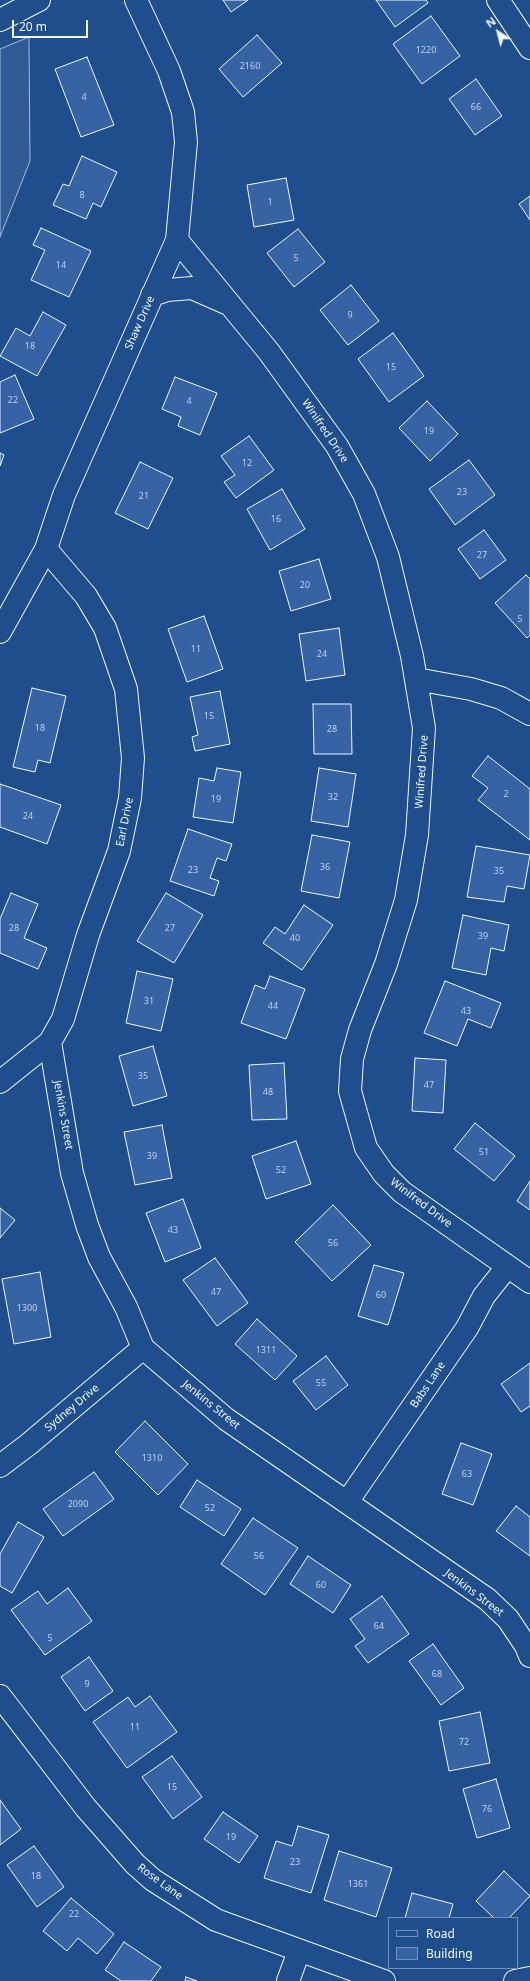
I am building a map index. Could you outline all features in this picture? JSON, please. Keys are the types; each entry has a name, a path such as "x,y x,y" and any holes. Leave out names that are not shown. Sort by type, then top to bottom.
{"street":[{"path":"0,20 39,0"},
{"name":"Shaw Drive","path":"0,632 46,549 64,495 177,240 186,142 183,112 169,71 136,0"},
{"path":"498,0 530,48"},
{"name":"Winifred Drive","path":"177,240 269,352 337,446 364,494 388,557 416,679 424,728 417,835 406,900 386,964 360,1030 352,1059 350,1091 366,1148 384,1174 402,1192 530,1282"},
{"path":"152,295 167,290 192,288 230,305"},
{"name":"Earl Drive","path":"0,1082 50,1042 63,1019 88,935 119,852 130,798 132,758 126,689 105,628 86,596 46,549"},
{"path":"416,679 472,689 501,698 530,714"},
{"name":"Jenkins Street","path":"50,1042 72,1173 87,1225 99,1258 126,1307 143,1348 226,1419 487,1599 508,1618 526,1646 530,1656"},
{"name":"Babs Lane","path":"347,1502 467,1328 484,1296 507,1267"},
{"name":"Sydney Drive","path":"0,1466 29,1444 143,1348"},
{"name":"Rose Lane","path":"0,1696 86,1808 135,1864 153,1880 216,1920 384,1981"},
{"path":"288,1981 299,1951"},
{"path":"515,1981 530,1978"}],"shaded area":[{"path":"29,37 30,161 0,237 0,49"}],"building":[{"path":"223,0 248,0 231,12"},
{"path":"376,0 426,0 428,3 395,27"},
{"path":"431,16 460,56 422,84 393,44"},
{"path":"257,35 282,63 243,97 219,69"},
{"path":"87,57 114,125 81,137 55,69"},
{"path":"476,79 502,116 475,135 449,99"},
{"path":"82,156 117,172 101,207 93,203 86,219 53,205 63,184 69,186"},
{"path":"286,178 294,220 254,227 247,185"},
{"path":"530,196 530,220 519,204"},
{"path":"41,228 91,251 69,297 31,280 45,250 33,245"},
{"path":"298,229 325,262 294,287 267,253"},
{"path":"351,285 379,321 348,345 320,310"},
{"path":"43,312 66,325 37,376 0,356 16,328 30,336"},
{"path":"393,333 424,376 389,402 358,359"},
{"path":"15,375 34,419 0,433 0,382"},
{"path":"175,377 217,393 200,435 178,426 181,417 162,409"},
{"path":"427,401 458,434 430,461 399,428"},
{"path":"249,436 274,470 236,498 224,482 235,475 221,456"},
{"path":"0,453 4,455 0,466"},
{"path":"469,460 495,495 455,525 429,489"},
{"path":"140,462 173,478 148,529 115,513"},
{"path":"282,489 305,529 270,550 247,509"},
{"path":"484,530 506,560 480,579 458,549"},
{"path":"319,559 331,599 291,611 279,571"},
{"path":"526,575 530,579 530,635 527,638 495,603"},
{"path":"204,616 223,669 187,682 168,629"},
{"path":"339,628 345,675 306,681 299,634"},
{"path":"32,688 66,696 50,763 38,760 35,772 13,767"},
{"path":"220,691 230,744 195,751 192,737 198,735 190,697"},
{"path":"313,704 351,704 352,754 314,754"},
{"path":"488,756 530,789 530,840 478,800 488,788 472,776"},
{"path":"217,768 241,772 233,823 193,817 199,778 214,781"},
{"path":"319,768 356,774 348,827 311,821"},
{"path":"0,784 61,805 47,844 0,827"},
{"path":"188,829 232,844 226,861 217,858 210,878 219,881 214,896 170,881"},
{"path":"312,835 350,842 339,898 301,891"},
{"path":"476,846 530,855 524,889 507,886 504,902 467,897"},
{"path":"11,893 38,904 24,938 47,948 38,969 0,953 0,919"},
{"path":"166,893 203,915 174,963 137,941"},
{"path":"304,905 333,925 302,970 263,943 275,927 285,934"},
{"path":"463,915 509,925 504,951 491,948 486,975 452,968"},
{"path":"137,971 173,979 161,1031 126,1023"},
{"path":"270,976 305,989 286,1039 241,1023 255,985 265,989"},
{"path":"445,981 501,1003 491,1028 468,1019 457,1046 424,1033"},
{"path":"153,1046 167,1096 133,1106 119,1056"},
{"path":"415,1058 446,1060 443,1113 412,1111"},
{"path":"284,1063 287,1119 252,1120 249,1065"},
{"path":"475,1123 515,1156 494,1181 454,1149"},
{"path":"162,1125 172,1178 135,1185 124,1132"},
{"path":"296,1141 311,1184 266,1199 252,1156"},
{"path":"530,1181 530,1210 517,1201"},
{"path":"183,1199 201,1248 165,1262 146,1213"},
{"path":"333,1205 371,1245 332,1281 295,1242"},
{"path":"0,1208 15,1220 0,1238"},
{"path":"215,1258 248,1303 217,1326 183,1280"},
{"path":"374,1265 404,1273 388,1325 358,1316"},
{"path":"40,1272 51,1337 14,1344 2,1279"},
{"path":"257,1319 297,1356 275,1380 235,1344"},
{"path":"326,1356 348,1385 316,1410 293,1381"},
{"path":"530,1363 530,1406 521,1412 501,1384"},
{"path":"145,1421 188,1464 158,1495 115,1452"},
{"path":"461,1443 492,1454 473,1505 442,1494"},
{"path":"94,1472 114,1499 63,1536 43,1509"},
{"path":"197,1480 241,1509 224,1536 180,1507"},
{"path":"516,1506 530,1517 530,1556 496,1531"},
{"path":"253,1518 298,1548 265,1595 221,1564"},
{"path":"18,1522 44,1537 12,1593 0,1586 0,1554"},
{"path":"308,1556 351,1585 333,1613 290,1584"},
{"path":"68,1588 92,1621 45,1655 11,1610 38,1591 47,1604"},
{"path":"382,1596 409,1634 368,1663 355,1646 365,1639 350,1619"},
{"path":"433,1644 464,1688 441,1705 409,1661"},
{"path":"89,1657 113,1691 85,1711 61,1677"},
{"path":"150,1696 177,1732 127,1768 93,1722 128,1697 135,1707"},
{"path":"480,1712 490,1763 449,1771 439,1721"},
{"path":"172,1756 202,1797 173,1819 142,1777"},
{"path":"496,1779 510,1828 477,1838 463,1789"},
{"path":"0,1800 21,1829 0,1845"},
{"path":"223,1812 258,1836 239,1863 204,1839"},
{"path":"298,1826 329,1835 311,1893 264,1878 276,1841 292,1846"},
{"path":"34,1846 64,1887 37,1907 7,1865"},
{"path":"339,1851 392,1868 376,1917 324,1900"},
{"path":"504,1871 530,1896 510,1917 493,1917 476,1901"},
{"path":"412,1893 453,1904 449,1917 405,1917"},
{"path":"71,1898 114,1934 97,1954 78,1938 67,1951 43,1931"},
{"path":"124,1942 161,1967 151,1981 121,1981 105,1970"},
{"path":"186,1977 197,1981 185,1981"}]}
